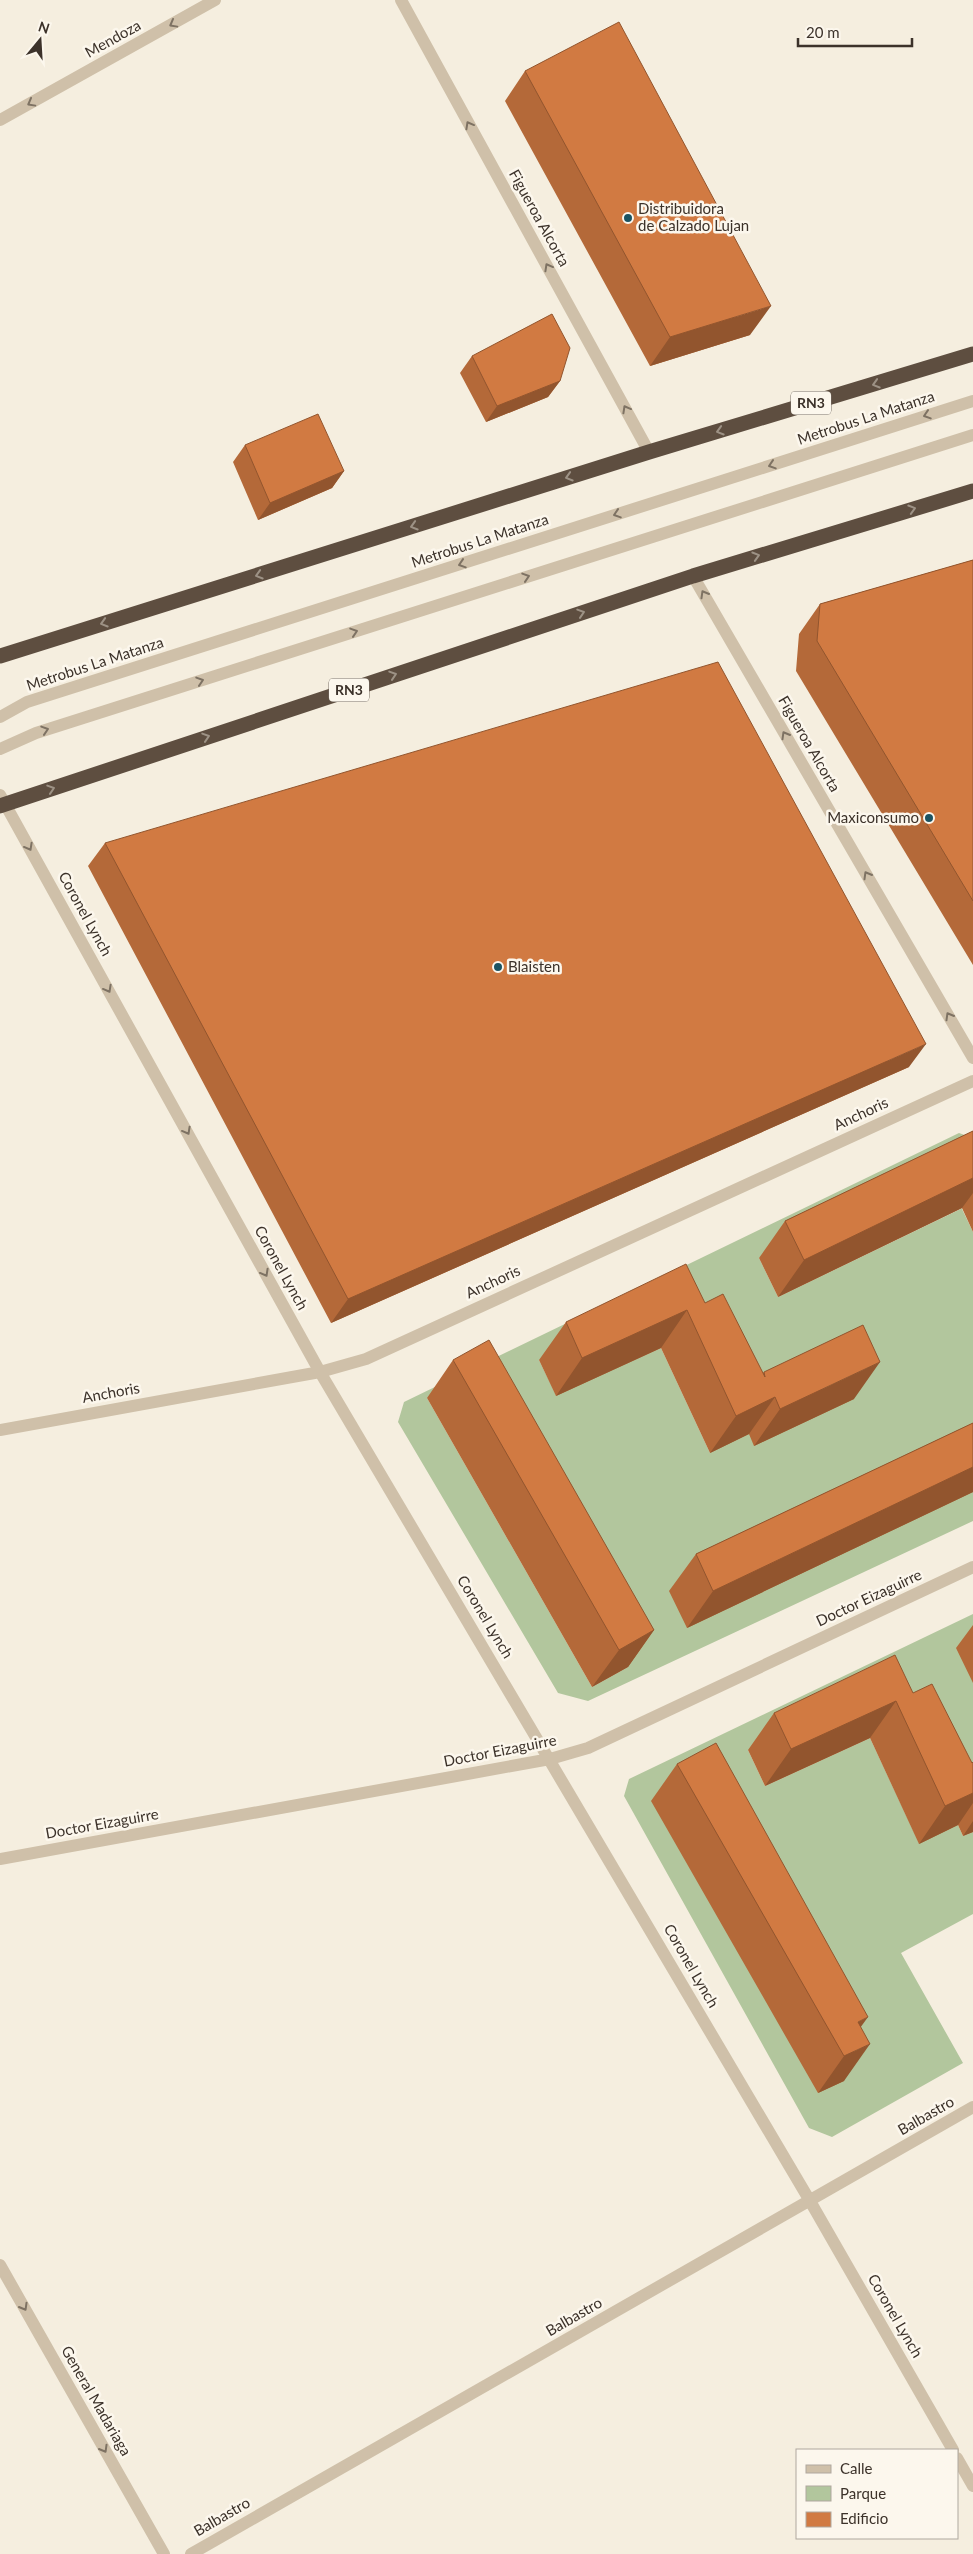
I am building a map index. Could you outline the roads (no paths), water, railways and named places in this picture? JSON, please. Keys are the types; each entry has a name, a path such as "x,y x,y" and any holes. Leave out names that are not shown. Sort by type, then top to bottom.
{"highway":[{"name":"RN3","path":"0,656 649,452 973,354"},
{"name":"RN3","path":"2,802 693,576 973,490"}],"street":[{"name":"Mendoza","path":"0,120 215,0"},
{"name":"Figueroa Alcorta","path":"401,0 649,452"},
{"name":"Metrobus La Matanza","path":"0,717 36,699 973,400"},
{"path":"0,749 36,733 973,435"},
{"name":"Figueroa Alcorta","path":"693,576 973,1058"},
{"name":"Coronel Lynch","path":"2,802 320,1372 810,2201 952,2449"},
{"name":"Anchoris","path":"0,1430 320,1372 366,1358 973,1081"},
{"name":"Doctor Eizaguirre","path":"0,1859 550,1759 588,1748 973,1567"},
{"name":"Balbastro","path":"191,2554 973,2107"},
{"name":"General Madariaga","path":"0,2265 164,2554"},
{"path":"958,2460 973,2486"}],"place":[{"name":"Distribuidora de Calzado Lujan","path":"628,218"},
{"name":"Maxiconsumo","path":"929,818"},
{"name":"Blaisten","path":"498,967"}]}
